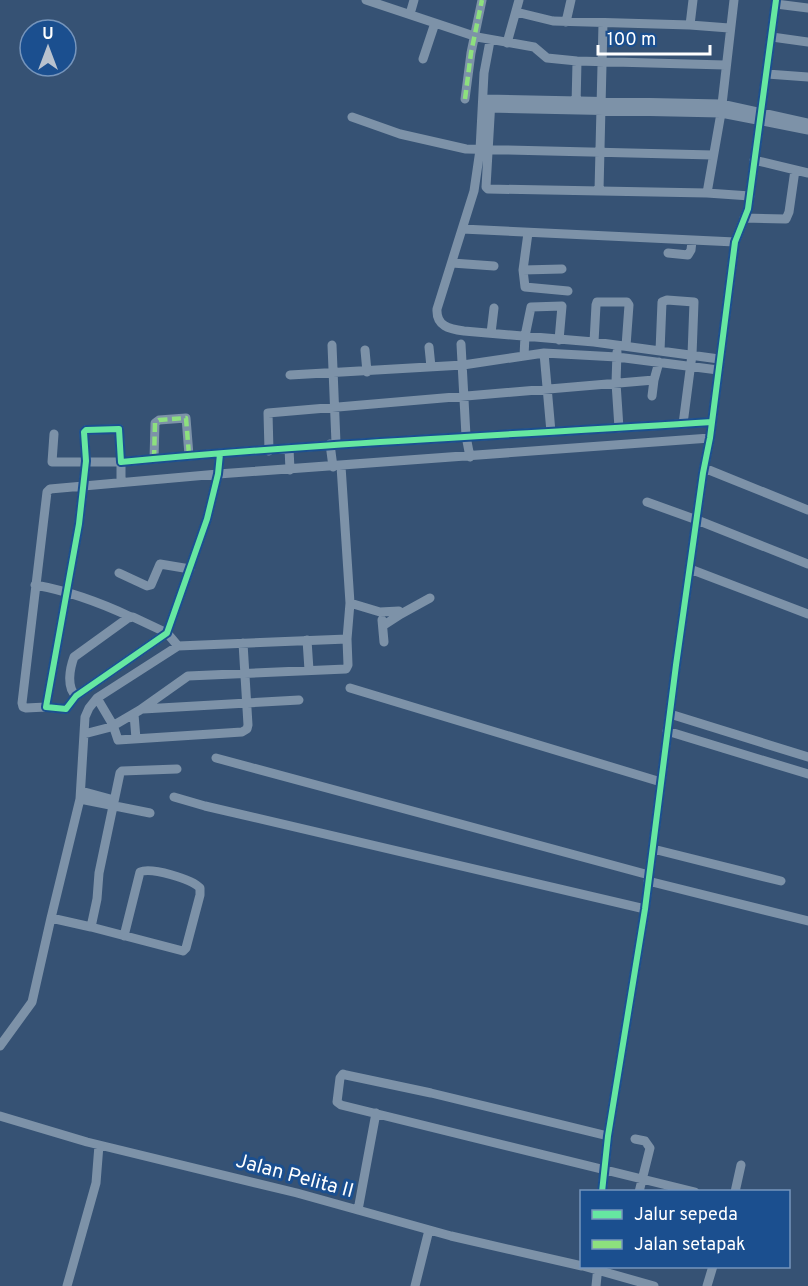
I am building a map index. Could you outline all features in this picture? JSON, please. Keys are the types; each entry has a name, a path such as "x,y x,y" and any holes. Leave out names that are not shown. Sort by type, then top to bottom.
{"street":[{"path":"366,0 379,2 482,38 534,47 547,58 577,61 725,64"},
{"path":"410,14 414,0"},
{"path":"482,0 482,38 487,104 482,150 474,191 437,309 439,322 452,329 525,339 594,342 659,362 719,359"},
{"path":"507,43 519,0"},
{"path":"566,22 571,0"},
{"path":"690,25 693,0"},
{"path":"707,193 721,109 734,0"},
{"path":"602,1190 608,1136 645,909 667,731 710,438 735,242 750,196 776,2 808,8"},
{"path":"516,12 540,19 566,22 729,28"},
{"path":"423,59 435,23"},
{"path":"599,191 603,23"},
{"path":"772,37 808,42"},
{"path":"465,99 482,38"},
{"path":"576,107 577,61"},
{"path":"767,74 808,77"},
{"path":"487,104 721,109 760,116 808,130"},
{"path":"352,117 400,134 466,149 712,155"},
{"path":"787,123 808,123"},
{"path":"482,150 488,189 707,193 750,196"},
{"path":"754,160 808,172"},
{"path":"744,218 786,219 795,170"},
{"path":"462,229 735,242"},
{"path":"528,233 523,270 524,285 527,289 568,291"},
{"path":"668,253 688,255 692,241"},
{"path":"452,263 494,266"},
{"path":"523,270 562,270"},
{"path":"660,351 662,302 667,300 694,302 692,361 683,424"},
{"path":"594,342 596,305 600,302 627,302 629,305 619,350 616,383 619,428"},
{"path":"524,356 531,307 560,306 563,309 559,340"},
{"path":"491,333 494,308"},
{"path":"461,344 466,436 470,457"},
{"path":"84,734 113,725 137,712 188,676 346,669 350,603 333,443 332,345"},
{"path":"429,347 431,367"},
{"path":"365,350 367,372"},
{"path":"290,375 463,365 544,353 619,350 660,351 718,370"},
{"path":"544,353 551,432"},
{"path":"652,396 659,362"},
{"path":"269,451 268,413 654,380"},
{"path":"154,459 154,423 159,420 186,418 189,455"},
{"path":"54,435 52,462 121,462 189,455 269,451 333,443 712,422"},
{"path":"46,706 79,524 86,461 84,432 117,428 121,431 121,482"},
{"path":"581,430 581,449"},
{"path":"172,638 76,696 66,709 22,706 47,492 50,489 218,474 710,438"},
{"path":"289,448 290,470"},
{"path":"0,1046 32,1002 81,795 85,717 97,698 172,638 190,569 207,519 218,474 220,454"},
{"path":"704,468 808,510"},
{"path":"647,502 808,564"},
{"path":"118,573 149,586 160,564 190,569"},
{"path":"690,569 808,614"},
{"path":"35,585 91,599 172,638 243,643 347,639"},
{"path":"384,626 430,597"},
{"path":"350,603 380,612 397,610 401,614"},
{"path":"380,612 384,626 384,642"},
{"path":"76,696 72,692 70,682 74,657 131,617"},
{"path":"307,640 309,670"},
{"path":"97,698 113,725 118,740 242,732 247,729 248,725 243,643"},
{"path":"172,687 172,707"},
{"path":"350,688 661,782"},
{"path":"137,712 172,707 299,700"},
{"path":"136,739 137,712"},
{"path":"670,714 808,757"},
{"path":"667,731 808,774"},
{"path":"721,747 728,731"},
{"path":"216,758 808,921"},
{"path":"91,927 97,899 99,873 121,772 177,769"},
{"path":"81,795 153,812"},
{"path":"174,797 645,909"},
{"path":"652,849 781,881"},
{"path":"51,918 124,936 185,950 200,888 191,881 148,870 140,872 124,936"},
{"path":"608,1136 430,1093 341,1075 338,1104 691,1190"},
{"path":"358,1210 376,1113"},
{"name":"Jalan Pelita II","path":"0,1116 99,1145 297,1193 429,1230 580,1266"},
{"path":"635,1139 645,1141 650,1148 639,1190"},
{"path":"67,1286 96,1183 99,1145"},
{"path":"735,1190 741,1165"},
{"path":"415,1286 429,1230"},
{"path":"596,1286 598,1268"},
{"name":"Jalan Pelita II","path":"598,1268 654,1286"},
{"path":"625,1278 627,1268"},
{"path":"707,1286 712,1268"}],"marked path":[{"path":"465,99 471,53 482,0"},
{"path":"154,459 155,423 159,420 186,418 189,455"}],"cycle path":[{"path":"602,1190 608,1136 645,909 676,665 710,438 735,242 748,209 776,0"},
{"path":"220,454 218,474 207,519 167,633 76,696 66,709 46,707 79,524 86,461 84,432 86,430 119,429 121,462 343,444 712,422"}]}
